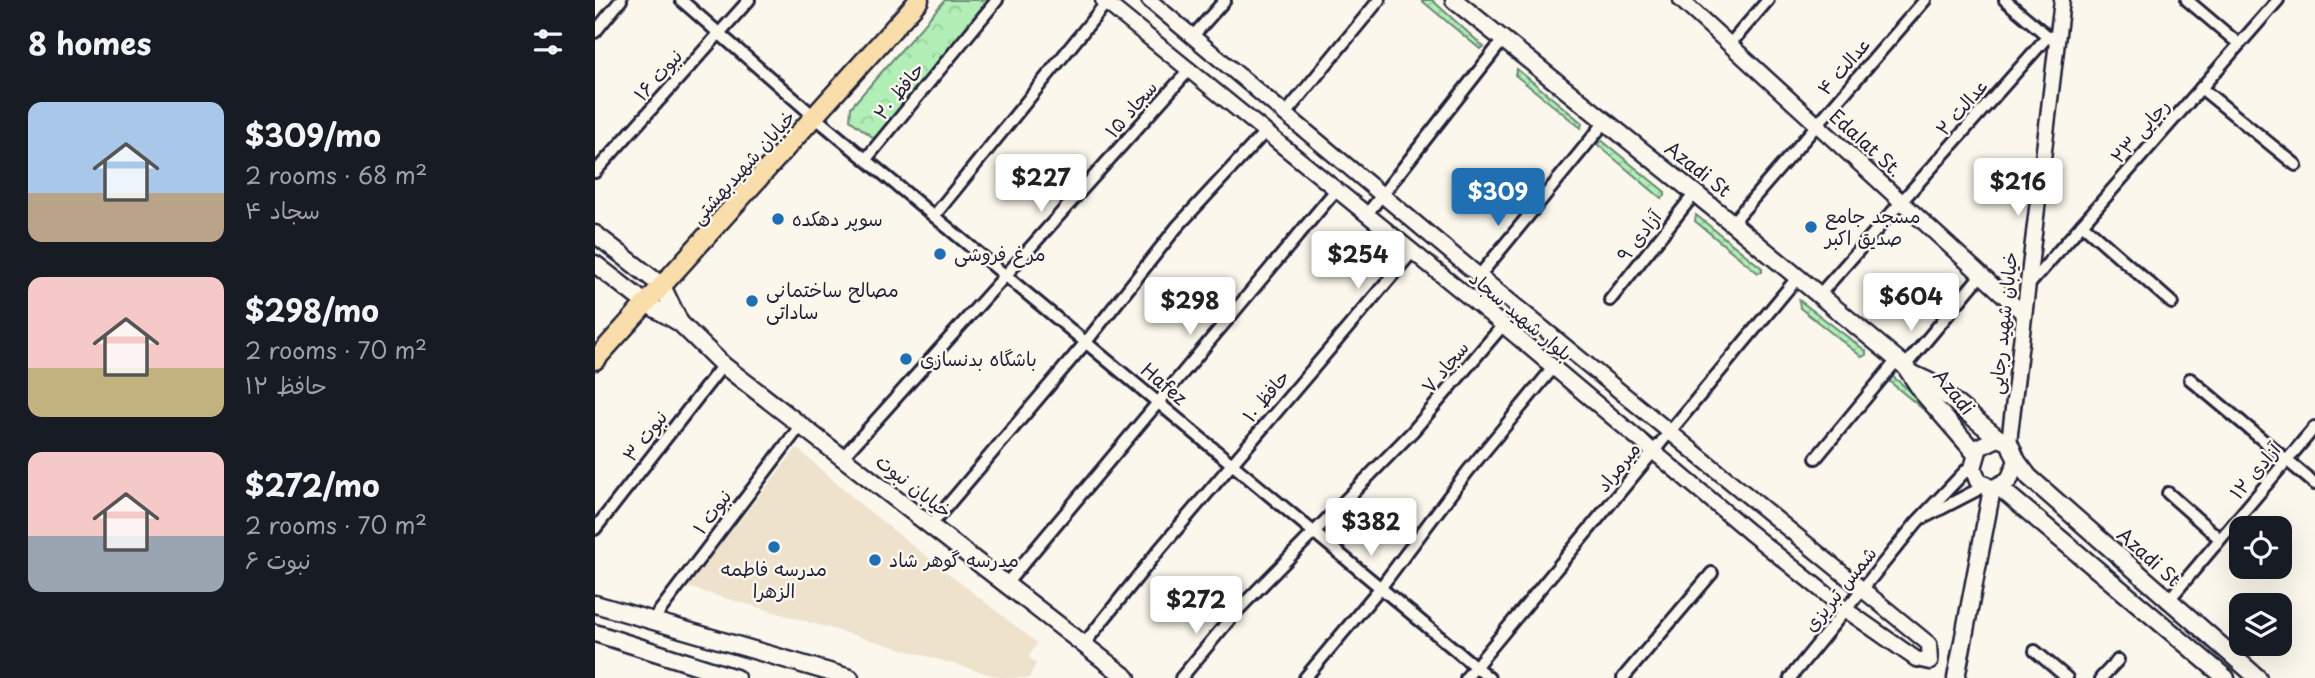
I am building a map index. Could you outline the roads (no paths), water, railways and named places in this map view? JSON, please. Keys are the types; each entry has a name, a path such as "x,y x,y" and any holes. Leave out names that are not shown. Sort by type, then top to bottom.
{"main road":[{"name":"خیابان شهیدبهشتی","path":"595,359 643,302 662,286 816,118 919,0"},
{"name":"Azadi St","path":"1454,0 1733,223 1905,367"},
{"path":"595,234 662,286"},
{"name":"خیابان نبوت","path":"595,264 643,302 680,323 723,365 1127,678"},
{"name":"خیابان نبوت","path":"662,286 680,323"},
{"name":"Azadi","path":"1905,367 1930,382 2003,440"},
{"name":"Azadi","path":"1905,367 1975,458"},
{"path":"1992,488 2010,480 2017,461 2003,440 1985,442 1975,458 1975,474 1992,488 2154,618 2226,678"},
{"name":"Azadi St","path":"2017,461 2029,477 2258,678"},
{"path":"1956,678 1992,488"},
{"path":"2154,618 2168,601"},
{"path":"595,604 851,678"},
{"path":"595,634 736,678"}],"street":[{"path":"597,27 621,0"},
{"name":"Hafez","path":"681,0 816,118 1489,678"},
{"name":"نبوت ۱۶","path":"595,172 749,0"},
{"name":"حافظ ۲۰","path":"866,159 997,0"},
{"name":"بلوار شهید سجاد","path":"1105,1 1413,251 1846,610 1923,661 1929,644 1861,591 1149,0"},
{"path":"1192,37 1225,0"},
{"path":"1286,113 1379,0"},
{"name":"Edalat St.","path":"1681,0 2024,314"},
{"path":"1730,44 1768,0"},
{"name":"عدالت ۴","path":"1733,223 1925,0"},
{"path":"2005,0 2052,39"},
{"name":"خیابان شهید رجایی","path":"2003,440 2028,286 2052,39 2061,0"},
{"path":"2187,0 2239,44"},
{"name":"رجایی ۲۳","path":"2028,286 2278,0"},
{"path":"934,216 1105,1"},
{"name":"عدالت ۲","path":"1819,295 2052,39"},
{"path":"1367,214 1503,40"},
{"name":"سجاد ۱۵","path":"843,457 1190,69"},
{"path":"2201,88 2296,165"},
{"path":"1479,275 1605,122"},
{"path":"930,525 1086,342 1177,227 1265,132"},
{"path":"1006,584 1336,190"},
{"name":"آزادی ۹","path":"1610,300 1695,193"},
{"path":"2082,224 2172,303"},
{"name":"حافظ ۱۰","path":"1084,644 1159,550 1413,251"},
{"path":"1816,458 1905,367 1980,275"},
{"name":"میرمراد","path":"1467,678 1797,278"},
{"name":"سجاد ۷","path":"1181,678 1234,614 1413,431 1503,326"},
{"name":"نبوت ۳","path":"595,529 723,365"},
{"path":"1307,675 1381,587 1468,471 1553,368"},
{"path":"2190,379 2315,484"},
{"name":"نبوت ۱","path":"652,621 801,425"},
{"name":"آزادی ۱۲","path":"2168,601 2315,428"},
{"name":"شمس تبریزی","path":"1790,678 1917,522 1975,458"},
{"path":"1917,522 1992,488"},
{"path":"2168,493 2220,539"},
{"path":"1623,678 1712,573"},
{"path":"2035,651 2067,678"},
{"path":"2101,678 2118,660"},
{"path":"1923,661 1930,678"}],"place":[{"name":"سوپر دهکده","path":"778,219"},
{"name":"مسجد جامع صدیق اکبر","path":"1811,227"},
{"name":"مرغ فروشی","path":"940,254"},
{"name":"مصالح ساختمانی ساداتی","path":"752,301"},
{"name":"باشگاه بدنسازی","path":"906,359"},
{"name":"مدرسه فاطمه الزهرا","path":"774,547"},
{"name":"مدرسه گوهر شاد","path":"875,560"}]}
